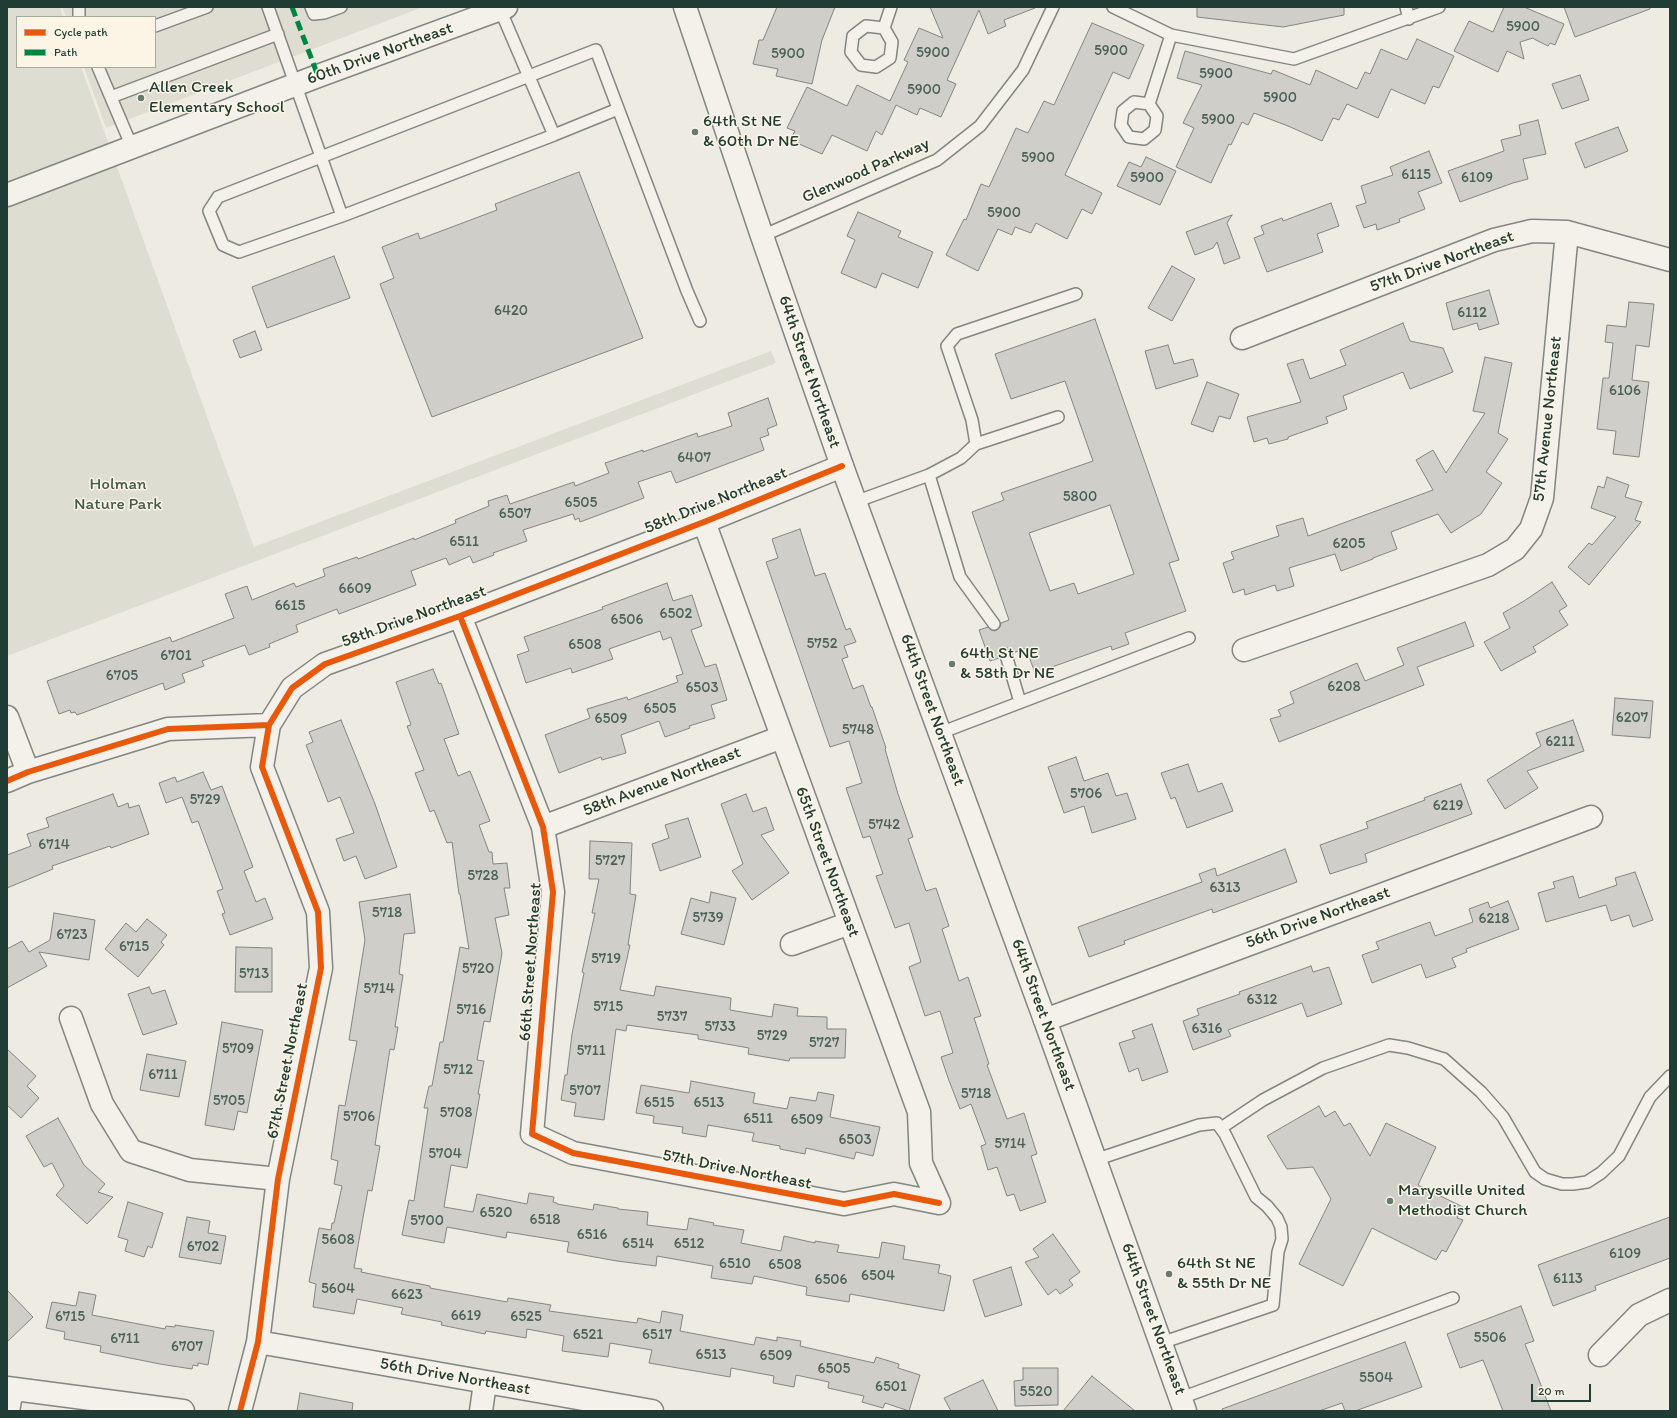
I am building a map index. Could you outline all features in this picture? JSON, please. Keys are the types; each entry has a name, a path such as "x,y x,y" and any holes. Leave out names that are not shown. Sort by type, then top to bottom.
{"street":[{"name":"64th Street Northeast","path":"686,7 762,236 842,466 1045,1020 1183,1405"},
{"name":"60th Drive Northeast","path":"7,195 502,8"},
{"name":"57th Drive Northeast","path":"1242,338 1494,240 1532,231 1567,232 1670,260"},
{"name":"57th Avenue Northeast","path":"1244,650 1488,565 1515,549 1531,528 1542,498 1567,232"},
{"name":"58th Drive Northeast","path":"269,724 292,688 325,664 460,616 704,522 842,466"},
{"name":"65th Street Northeast","path":"704,522 919,1112 921,1163 940,1203"},
{"name":"66th Street Northeast","path":"460,616 543,827 553,892 532,1134"},
{"path":"7,717 28,772"},
{"path":"7,781 28,772 168,729 269,724"},
{"name":"67th Street Northeast","path":"240,1411 258,1342 278,1179 321,968 318,912 262,767 269,724"},
{"name":"58th Avenue Northeast","path":"543,827 782,737"},
{"name":"56th Drive Northeast","path":"1045,1020 1591,817"},
{"path":"792,944 850,923"},
{"path":"71,1018 102,1104 131,1152 190,1170 278,1179"},
{"name":"57th Drive Northeast","path":"532,1134 573,1153 844,1204 894,1194 940,1203"},
{"path":"1600,1356 1639,1315 1670,1300"},
{"name":"56th Drive Northeast","path":"258,1342 485,1383 652,1411"},
{"path":"481,1411 485,1383"},
{"path":"8,1411 9,1388 183,1411"}],"lane":[{"path":"156,26 207,7"},
{"path":"268,7 342,216"},
{"path":"311,7 314,14 324,13 341,7"},
{"path":"884,28 891,7"},
{"name":"Glenwood Parkway","path":"762,236 937,160 950,150 980,126 1023,70 1053,7"},
{"path":"1113,7 1171,35 1294,59 1439,7"},
{"path":"1406,7 1409,19"},
{"path":"502,8 554,135"},
{"path":"111,97 278,34"},
{"path":"1149,104 1171,35"},
{"path":"618,109 342,216 239,252 223,245 209,210 218,197 596,50 684,283 700,321"},
{"path":"98,68 132,147"},
{"path":"976,444 972,420 947,346 957,334 1076,294"},
{"path":"855,502 929,475 961,458 976,444 1058,417"},
{"path":"929,475 960,576 994,624"},
{"path":"940,733 1189,638"},
{"path":"1006,656 1020,702"},
{"path":"1221,1128 1263,1100 1324,1068 1389,1045 1408,1048 1444,1059 1480,1092 1503,1117 1535,1172 1545,1179 1562,1184 1573,1184 1587,1182 1601,1173 1619,1156 1650,1097 1670,1076"},
{"path":"1095,1160 1199,1125 1217,1123 1226,1134 1256,1197 1278,1218 1282,1238 1278,1252 1273,1305 1162,1343"},
{"path":"1183,1405 1453,1298"}],"shaded area":[{"name":"Allen Creek Elementary School","path":"62,7 423,7 106,128 84,68 156,68 156,16 66,16"}],"green space":[{"name":"Holman Nature Park","path":"7,7 60,7 63,16 16,16 16,68 81,68 254,547 771,351 776,363 7,656"}],"building":[{"path":"777,7 835,7 822,40 812,84 776,76 778,69 753,64 759,40 763,40"},
{"path":"930,7 1035,8 1004,20 1006,26 988,34 979,10 947,80 956,84 941,117 920,108 917,115 896,105 882,135 876,131 867,151 832,135 822,154 790,140 795,131 787,128 807,87 847,106 857,85 890,101 908,62 904,60 919,28 943,38"},
{"path":"1197,7 1344,7 1344,15 1283,27 1197,17"},
{"path":"1504,7 1524,7 1564,24 1555,45 1550,43 1548,46 1533,38 1520,42 1524,59 1507,51 1498,72 1454,51 1469,21 1493,32"},
{"path":"1564,7 1650,7 1650,9 1575,37"},
{"path":"1092,23 1144,45 1129,79 1113,72 1065,175 1102,193 1092,214 1082,209 1067,239 1036,223 1031,233 1015,227 1012,235 998,229 978,271 946,255 964,219 966,220 981,184 989,187 1016,128 1028,133 1044,101 1054,105"},
{"path":"1417,39 1454,56 1439,88 1433,86 1425,104 1391,89 1378,118 1347,104 1339,120 1333,118 1322,141 1254,113 1248,125 1242,122 1231,145 1229,144 1211,183 1176,167 1194,128 1183,123 1202,85 1177,78 1185,51 1271,74 1273,70 1310,85 1316,70 1357,89 1365,72 1370,74 1381,49 1407,60"},
{"path":"1580,75 1589,100 1562,109 1552,84"},
{"path":"1538,120 1546,154 1523,159 1528,179 1460,202 1448,171 1504,151 1501,140 1521,135 1519,125"},
{"path":"1618,127 1628,151 1585,168 1575,143"},
{"path":"1429,151 1442,183 1418,192 1425,209 1399,219 1400,222 1377,230 1376,224 1364,228 1356,206 1366,203 1361,186 1393,175 1390,167"},
{"path":"1146,157 1176,171 1160,205 1117,186 1129,162 1141,167"},
{"path":"579,172 643,338 432,417 380,284 394,278 382,247 418,233 420,239 497,210 495,204"},
{"path":"1331,203 1339,226 1317,234 1323,252 1267,272 1254,238 1264,234 1261,226 1282,218 1283,221"},
{"path":"858,212 901,231 898,237 933,252 918,288 882,273 876,288 841,273 855,240 847,236"},
{"path":"1232,215 1227,223 1240,258 1224,264 1217,242 1213,248 1195,255 1186,232"},
{"path":"334,256 350,298 267,328 252,287"},
{"path":"1172,266 1195,279 1172,321 1148,308"},
{"path":"1489,290 1499,324 1479,330 1477,323 1453,330 1446,303"},
{"path":"1629,302 1654,304 1649,347 1636,345 1632,380 1649,382 1639,457 1613,454 1616,431 1597,429 1603,378 1609,378 1613,343 1605,342 1607,325 1626,327"},
{"path":"1095,319 1179,560 1169,563 1186,611 1125,633 1129,644 1112,650 1111,646 1035,673 1026,648 1013,653 1008,648 1004,648 999,653 999,658 990,661 979,630 988,627 995,631 1000,627 1001,623 1009,620 972,512 1004,500 1001,493 1093,461 1065,381 1011,399 995,354","holes":["1110,505 1134,574 1078,594 1074,583 1050,591 1029,533"]},
{"path":"1403,323 1410,341 1443,348 1453,372 1410,389 1403,372 1343,396 1347,409 1326,417 1328,423 1288,437 1288,439 1269,444 1267,438 1254,442 1247,417 1301,402 1287,364 1303,359 1310,379 1346,365 1340,350"},
{"path":"255,331 262,350 240,358 233,340"},
{"path":"1168,345 1174,364 1193,359 1198,376 1156,389 1145,351"},
{"path":"1485,357 1512,363 1498,433 1508,439 1486,472 1502,483 1481,514 1451,533 1438,514 1391,532 1397,549 1373,559 1341,571 1335,554 1289,568 1294,586 1277,591 1275,585 1245,595 1244,589 1233,593 1223,563 1234,559 1231,552 1279,536 1276,526 1303,518 1308,536 1433,490 1416,460 1433,450 1446,473 1485,413 1473,411"},
{"path":"1207,382 1239,394 1230,419 1219,416 1213,432 1191,424"},
{"path":"768,398 777,425 767,429 769,435 760,438 764,450 676,483 671,471 638,482 644,498 580,522 579,518 575,520 573,514 523,530 527,541 493,553 494,555 473,563 470,556 449,565 446,558 411,571 416,585 339,614 337,609 296,625 298,632 269,644 270,647 249,655 245,645 202,661 204,666 182,674 185,682 165,690 163,683 77,715 75,712 71,713 70,710 59,714 47,681 170,637 172,642 234,618 225,594 247,586 252,600 294,583 296,587 325,576 323,569 357,557 358,559 414,538 414,540 456,523 455,520 489,506 488,501 507,495 510,504 574,482 575,486 609,473 605,463 643,450 643,452 697,433 698,437 732,426 728,413"},
{"path":"1607,477 1629,485 1625,497 1642,502 1635,520 1641,522 1589,585 1568,567 1589,543 1592,545 1616,517 1591,508 1598,486 1604,488"},
{"path":"800,529 815,576 825,573 846,630 850,628 856,642 844,646 848,657 842,659 853,689 863,685 872,707 886,748 885,749 898,794 913,837 908,839 926,891 936,888 949,926 942,929 959,981 968,977 981,1016 974,1018 989,1064 987,1065 1007,1119 1024,1113 1037,1154 1031,1156 1046,1202 1020,1211 1014,1194 1007,1196 997,1167 988,1170 981,1146 986,1144 971,1104 960,1109 941,1057 953,1053 940,1011 925,1016 909,967 921,962 909,923 895,928 876,876 883,874 870,836 863,838 846,788 862,783 849,741 830,747 766,562 778,558 772,539"},
{"path":"1552,582 1567,606 1559,611 1568,625 1533,647 1536,652 1501,671 1484,642 1510,628 1503,613"},
{"path":"667,583 673,601 692,595 702,626 691,630 705,667 716,664 727,700 711,705 715,718 689,726 690,728 665,737 659,721 621,735 626,753 602,760 601,757 559,773 545,735 590,718 587,709 627,697 628,700 678,682 676,676 683,674 671,637 663,640 660,631 609,649 613,659 572,673 571,668 526,683 517,655 529,651 524,637 603,609 602,607"},
{"path":"1465,622 1474,646 1417,667 1424,685 1279,742 1270,719 1281,716 1278,710 1294,703 1290,692 1357,663 1365,681 1404,665 1397,648"},
{"path":"433,669 439,684 441,683 459,734 444,739 458,776 470,771 490,821 479,825 489,852 492,852 493,864 507,863 510,888 504,888 509,915 495,918 502,953 490,1022 484,1021 477,1060 484,1061 478,1094 480,1094 467,1168 451,1165 444,1207 473,1212 477,1194 527,1204 529,1193 554,1197 553,1202 557,1204 593,1210 594,1204 618,1209 648,1212 647,1225 687,1230 689,1218 714,1223 713,1225 744,1230 741,1243 781,1251 784,1236 815,1243 815,1241 839,1245 837,1252 879,1258 882,1242 905,1246 903,1259 940,1265 938,1273 951,1276 944,1311 850,1294 849,1302 806,1295 807,1287 754,1276 752,1284 711,1278 713,1266 657,1256 656,1266 567,1252 569,1242 507,1232 506,1238 447,1227 444,1243 402,1235 409,1200 414,1201 428,1108 424,1108 429,1086 432,1086 440,1042 443,1042 460,947 469,949 459,894 452,842 447,843 434,810 430,812 415,773 424,770 407,726 411,725 396,682"},
{"path":"1615,698 1653,701 1650,738 1612,735"},
{"path":"341,720 375,804 397,867 365,879 356,856 344,861 336,839 354,833 340,797 328,802 306,745 313,742 309,732"},
{"path":"1573,720 1584,751 1527,771 1538,788 1505,809 1487,780 1541,746 1536,733"},
{"path":"1076,757 1084,781 1108,773 1116,796 1127,793 1136,819 1092,833 1084,806 1064,813 1048,767"},
{"path":"1188,764 1198,792 1222,783 1233,811 1187,828 1175,797 1171,799 1161,773"},
{"path":"203,772 211,790 222,786 253,867 244,871 256,902 265,898 273,919 230,935 222,914 225,913 217,891 223,889 198,821 192,823 182,797 166,803 159,783 175,777 177,782"},
{"path":"1461,784 1472,814 1365,854 1367,862 1330,874 1320,845 1368,828 1366,822 1425,800 1424,798"},
{"path":"113,794 118,807 128,803 129,808 139,805 149,834 111,848 110,846 52,866 53,869 7,888 7,855 31,846 27,834 49,827 46,818"},
{"path":"746,794 753,812 766,807 774,830 761,835 789,873 752,900 732,871 743,864 721,804"},
{"path":"688,818 701,857 660,871 652,844 669,838 665,825"},
{"path":"590,841 632,843 630,894 636,895 628,945 630,945 620,990 654,996 656,986 731,998 730,1010 772,1017 774,1004 798,1008 797,1016 827,1017 827,1029 846,1029 845,1058 790,1058 789,1061 748,1054 749,1048 698,1039 698,1035 627,1025 626,1031 616,1029 604,1120 574,1116 576,1103 561,1100 565,1075 567,1075 572,1034 584,973 582,972 595,913 592,913 599,879 589,879"},
{"path":"1285,849 1297,882 1213,913 1212,909 1124,941 1125,944 1089,957 1078,927 1202,882 1199,874 1215,868 1217,876"},
{"path":"1635,872 1653,920 1633,927 1629,915 1611,921 1606,905 1546,922 1538,893 1555,888 1553,882 1573,876 1579,898 1617,885 1615,878"},
{"path":"711,892 736,898 724,945 681,934 691,898 709,903"},
{"path":"410,894 415,933 404,934 399,974 403,975 395,1027 398,1027 394,1050 390,1049 375,1145 380,1146 372,1191 368,1190 354,1268 362,1269 361,1272 430,1286 430,1288 507,1302 508,1298 551,1305 549,1311 637,1323 638,1318 660,1323 662,1311 683,1315 680,1331 754,1345 756,1337 777,1341 777,1337 801,1341 800,1346 874,1363 876,1357 899,1364 898,1368 920,1375 909,1411 885,1403 883,1408 862,1402 864,1396 828,1388 829,1382 796,1375 794,1387 773,1383 774,1376 731,1368 730,1377 649,1363 652,1350 610,1343 608,1357 562,1351 564,1336 527,1329 526,1338 486,1331 485,1334 441,1325 442,1322 401,1314 403,1308 357,1299 354,1314 313,1307 316,1284 309,1282 319,1228 331,1230 332,1223 334,1223 342,1186 334,1184 338,1161 331,1159 339,1105 345,1106 357,1041 349,1040 365,940 359,902"},
{"path":"1508,901 1519,929 1466,949 1467,952 1452,958 1456,967 1426,978 1421,964 1372,983 1362,955 1379,949 1376,942 1430,922 1435,936 1473,922 1469,909 1488,902 1490,908"},
{"path":"54,913 95,920 89,960 39,952 47,966 7,988 7,949 22,941 29,952 50,940"},
{"path":"147,919 167,935 161,942 164,945 138,977 105,949 126,923 136,932"},
{"path":"236,947 272,948 272,992 235,992"},
{"path":"1311,966 1313,972 1329,967 1342,1004 1307,1017 1302,1003 1228,1030 1231,1036 1193,1050 1183,1021 1199,1015 1197,1009"},
{"path":"149,987 152,994 165,990 177,1024 143,1035 128,994"},
{"path":"222,1022 263,1030 247,1113 238,1111 234,1130 205,1125"},
{"path":"1152,1024 1168,1072 1142,1081 1138,1068 1129,1072 1119,1043 1135,1038 1132,1031"},
{"path":"7,1049 36,1076 27,1086 39,1098 21,1118 7,1105"},
{"path":"147,1054 186,1061 179,1097 140,1090"},
{"path":"691,1081 755,1093 753,1103 787,1109 790,1097 816,1101 818,1092 834,1095 830,1117 880,1127 873,1156 856,1152 854,1159 806,1148 805,1154 780,1149 780,1146 752,1141 754,1133 708,1125 706,1137 682,1133 683,1127 653,1123 654,1116 636,1113 641,1085 689,1093"},
{"name":"Marysville United Methodist Church","path":"1319,1106 1325,1117 1335,1111 1344,1126 1350,1123 1370,1156 1386,1123 1436,1147 1418,1185 1463,1207 1457,1218 1463,1220 1446,1252 1442,1250 1436,1260 1372,1228 1343,1286 1299,1264 1331,1199 1313,1167 1287,1169 1267,1136"},
{"path":"58,1118 84,1165 105,1184 98,1192 113,1197 87,1224 56,1195 64,1186 52,1163 44,1167 26,1136"},
{"path":"128,1202 163,1213 152,1248 148,1246 144,1257 125,1251 128,1240 118,1237"},
{"path":"187,1217 210,1221 208,1233 226,1236 221,1264 179,1257"},
{"path":"1670,1217 1670,1258 1595,1286 1596,1290 1553,1306 1538,1265"},
{"path":"1053,1234 1080,1272 1069,1280 1073,1285 1060,1294 1056,1289 1048,1295 1025,1262 1039,1257 1033,1249"},
{"path":"1011,1267 1022,1305 985,1317 973,1280"},
{"path":"7,1290 33,1317 7,1342"},
{"path":"79,1292 96,1295 92,1315 165,1329 166,1326 175,1327 175,1325 214,1331 208,1365 198,1363 198,1366 193,1365 192,1369 100,1352 101,1346 64,1339 65,1332 46,1328 52,1302 76,1306"},
{"path":"1521,1306 1534,1341 1525,1344 1551,1411 1503,1411 1483,1360 1460,1368 1447,1334"},
{"path":"1405,1342 1422,1387 1355,1411 1345,1411 1342,1403 1319,1411 1223,1411 1222,1409"},
{"path":"1023,1368 1058,1368 1058,1405 1015,1406 1014,1381 1023,1380"},
{"path":"1092,1376 1135,1411 1063,1411"},
{"path":"983,1380 998,1411 951,1411 944,1398"},
{"path":"300,1393 353,1403 352,1411 297,1411"}],"marked path":[{"path":"292,7 318,76"}],"cycle path":[{"path":"7,781 28,772 168,729 269,725 292,688 325,664 460,616 704,522 842,466"},
{"path":"460,616 543,827 553,892 532,1134 573,1153 844,1204 894,1194 939,1203"},
{"path":"240,1411 258,1342 278,1179 321,968 318,912 262,767 269,725"}],"place":[{"name":"Allen Creek Elementary School","path":"141,98"},
{"name":"64th St NE & 60th Dr NE","path":"695,132"},
{"name":"64th St NE & 58th Dr NE","path":"952,664"},
{"name":"Marysville United Methodist Church","path":"1390,1201"},
{"name":"64th St NE & 55th Dr NE","path":"1169,1274"}]}
